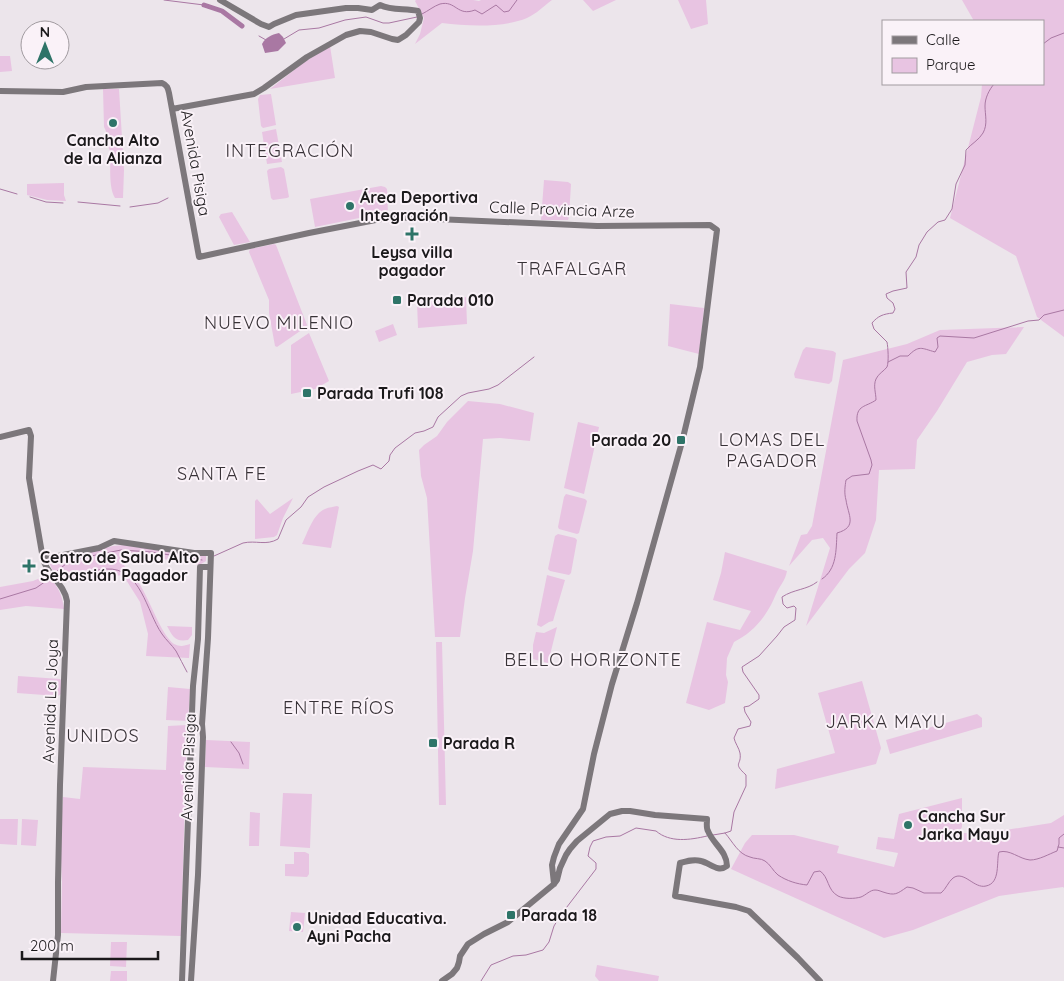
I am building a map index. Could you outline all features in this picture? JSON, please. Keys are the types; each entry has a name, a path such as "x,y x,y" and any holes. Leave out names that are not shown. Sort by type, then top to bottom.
{"street":[{"path":"172,109 254,94 307,57 346,35 360,31 371,32 398,40 419,22 420,18 418,11 415,10 394,9 380,5 372,10 368,8 346,8 296,15 269,26 261,24 220,0"},
{"name":"Avenida Pisiga","path":"0,91 63,92 86,87 157,83 162,83 168,88 199,257"},
{"name":"Calle Provincia Arze","path":"199,257 391,217 597,226 710,226 717,230 700,367 682,442 637,603 612,684 594,754 583,809 559,844 554,857 552,865 554,884"},
{"name":"Avenida La Joya","path":"0,437 29,430 29,478 44,564 58,581 66,595 58,935 53,981"},
{"name":"Avenida Pisiga","path":"43,559 99,548 114,541 194,553 211,553 202,724 198,875 190,981"},
{"name":"Avenida Pisiga","path":"182,981 193,686 198,639 200,567 210,567"},
{"path":"442,981 457,968 460,956 468,944 508,922 554,884 566,855 577,841 610,814 630,811 707,819 707,830 726,855 727,866 721,869 702,861 694,860 680,863 675,896 736,907 748,911 820,981"}],"green space":[{"path":"416,0 552,0 527,18 517,21 496,25 442,23 415,44 424,18"},
{"path":"583,0 616,0 593,11"},
{"path":"678,0 706,0 708,24 691,29"},
{"path":"962,0 1064,0 1064,337 1037,317 1016,256 950,218 981,97 982,85 1044,85 1044,20 973,20"},
{"path":"330,46 335,78 270,89 303,63"},
{"path":"0,56 10,56 12,71 0,72"},
{"path":"103,89 119,89 124,170 123,198 115,198 111,188 110,151 104,127"},
{"path":"271,94 276,125 263,128 261,126 258,99 260,95"},
{"path":"276,129 282,162 267,164 262,132"},
{"path":"281,167 284,169 289,197 273,200 271,198 267,171"},
{"path":"544,180 568,182 571,184 568,220 541,220"},
{"path":"64,183 66,201 47,200 27,195 27,184"},
{"name":"Área Deportiva Integración","path":"381,186 387,189 388,214 315,227 310,199"},
{"path":"232,212 250,242 234,245 219,217 221,214"},
{"path":"274,244 307,325 277,347 275,346 269,313 269,300 249,252 250,249"},
{"path":"466,297 467,324 418,328 417,302"},
{"path":"670,304 704,308 699,354 668,346"},
{"path":"393,324 397,335 379,342 375,331"},
{"path":"1024,327 1006,354 992,355 967,362 917,440 915,469 879,470 876,520 865,553 849,569 806,626 830,548 823,538 812,540 789,566 801,535 807,534 812,526 843,360 907,344 940,330"},
{"path":"309,333 329,381 315,389 291,394 291,345"},
{"path":"806,347 836,353 832,381 829,384 795,378 794,374 803,350"},
{"path":"468,401 500,404 534,413 530,441 500,438 483,439 473,551 460,637 435,637 427,498 421,476 419,450 437,436 447,422"},
{"path":"578,422 599,427 584,494 564,488"},
{"path":"566,494 587,501 579,533 577,534 559,529 558,527"},
{"path":"293,498 277,535 255,539 255,501 257,499 270,514"},
{"path":"339,507 331,548 302,544 317,515 325,509"},
{"path":"558,534 577,540 571,573 569,575 548,569 555,536"},
{"path":"124,545 206,555 206,561 198,565 129,553 120,556 125,567 142,589 164,633 178,646 190,644 189,658 146,656 148,634 140,602 123,575 62,582 48,560"},
{"path":"725,552 787,571 771,606 761,620 749,632 734,642 727,658 726,675 728,682 725,703 709,710 686,703 707,622 740,630 751,611 713,600"},
{"path":"47,575 59,591 64,609 26,606 0,610 0,587 33,581"},
{"path":"547,575 565,580 553,621 541,627 537,625"},
{"path":"167,626 192,627 192,635 188,640 177,639"},
{"path":"557,627 548,663 533,659 533,645 536,632 544,633"},
{"path":"436,642 442,642 446,805 439,805"},
{"path":"18,676 60,679 61,694 58,696 17,693"},
{"path":"862,681 881,748 876,764 775,789 777,769 835,753 818,693"},
{"path":"168,687 190,689 188,721 166,720"},
{"path":"977,714 982,718 982,727 890,754 886,740"},
{"path":"187,725 181,936 61,933 62,882 60,835 63,797 80,799 83,767 166,770 168,726"},
{"path":"206,740 250,742 249,769 205,767"},
{"path":"283,793 312,794 310,848 280,846"},
{"path":"962,798 962,827 958,833 986,833 1051,823 1064,815 1064,888 999,896 913,930 884,938 731,869 745,843 752,835 794,835 839,846 837,853 894,867 898,853 876,849 878,837 894,839 899,814"},
{"path":"250,812 260,813 259,846 249,846"},
{"path":"0,819 18,819 17,845 0,844"},
{"path":"22,819 38,820 36,846 21,845"},
{"path":"294,852 309,854 309,874 307,877 285,876 285,864 294,864"},
{"path":"291,912 305,913 303,932 289,931"},
{"path":"111,942 127,942 126,967 110,966"},
{"path":"597,965 659,976 658,981 599,981 595,976"},
{"path":"111,971 127,971 127,981 110,981"}],"shaded area":[{"path":"279,33 286,43 278,51 265,53 262,44 269,37"}],"waterway":[{"path":"164,0 204,5"},
{"path":"422,14 445,3 460,10 469,12 475,10 482,14 496,5 504,12 509,11 517,0"},
{"path":"204,5 222,11 242,26"},
{"path":"284,39 299,30 319,28 345,20 366,17 383,23 389,23 417,17"},
{"path":"1044,43 1064,33"},
{"path":"259,36 266,40"},
{"path":"822,579 831,570 833,565 837,533 850,524 850,515 845,495 846,480 852,476 869,474 872,465 857,416 862,407 876,400 875,382 887,367 888,358 887,342 874,329 872,323 881,316 893,313 895,309 893,303 887,298 886,294 907,288 906,272 916,257 919,245 927,232 938,222 945,220 952,209 956,184 965,165 966,150 985,130 986,100 993,85"},
{"path":"0,189 17,194"},
{"path":"30,197 46,202 63,203"},
{"path":"130,207 158,203 168,198"},
{"path":"78,202 120,206"},
{"path":"888,362 900,356 908,356 918,349 935,352 938,347 937,338 940,336 974,338 1028,321 1039,320 1044,315 1064,310"},
{"path":"214,556 243,543 265,543 278,539 286,520 301,507 308,497 324,487 373,465 381,469 389,461 390,455 395,448 415,433 433,427 438,417 461,396 498,385 534,357"},
{"path":"187,672 176,651 156,625 141,592 127,575 118,570 106,569 74,574 57,571 71,560 121,550 151,552 202,560"},
{"path":"0,599 36,588 49,579"},
{"path":"713,835 731,831 734,812 746,786 746,775 738,766 740,753 734,738 738,729 750,726 751,722 744,707 759,699 759,695 743,672 742,667 759,656 784,627 795,620 796,608 794,606 787,608 783,604 782,597 817,582"},
{"path":"231,742 239,753 243,764"},
{"path":"481,981 491,965 513,956 526,955 543,950 549,942 554,926 560,916 596,869 596,863 588,856 593,841 606,837 620,836 636,828 656,831 667,837 680,840 707,836"},
{"path":"725,833 742,853 752,858 762,859 781,877 792,882 807,885 814,872 820,871 834,893 840,897 849,898 861,897 875,890 896,894 907,887 924,893 941,893 951,880 957,876 961,876 977,885 986,886 991,884 996,876 999,852 1011,853 1030,860 1037,859 1057,851 1059,838 1064,834"},
{"path":"1058,847 1064,848"}],"place":[{"name":"Cancha Alto de la Alianza","path":"113,123"},
{"name":"Área Deportiva Integración","path":"350,206"},
{"name":"Leysa villa pagador","path":"412,234"},
{"name":"Parada 010","path":"397,300"},
{"name":"Parada Trufi 108","path":"307,393"},
{"name":"Parada 20","path":"681,440"},
{"name":"Centro de Salud Alto Sebastián Pagador","path":"29,566"},
{"name":"Parada R","path":"433,743"},
{"name":"Cancha Sur Jarka Mayu","path":"908,825"},
{"name":"Parada 18","path":"511,915"},
{"name":"Unidad Educativa. Ayni Pacha","path":"297,927"}],"district":[{"name":"INTEGRACIÓN","path":"290,151"},
{"name":"TRAFALGAR","path":"572,269"},
{"name":"NUEVO MILENIO","path":"279,323"},
{"name":"LOMAS DEL PAGADOR","path":"772,450"},
{"name":"SANTA FE","path":"222,474"},
{"name":"BELLO HORIZONTE","path":"593,660"},
{"name":"ENTRE RÍOS","path":"339,708"},
{"name":"JARKA MAYU","path":"886,722"},
{"name":"UNIDOS","path":"103,736"}]}
